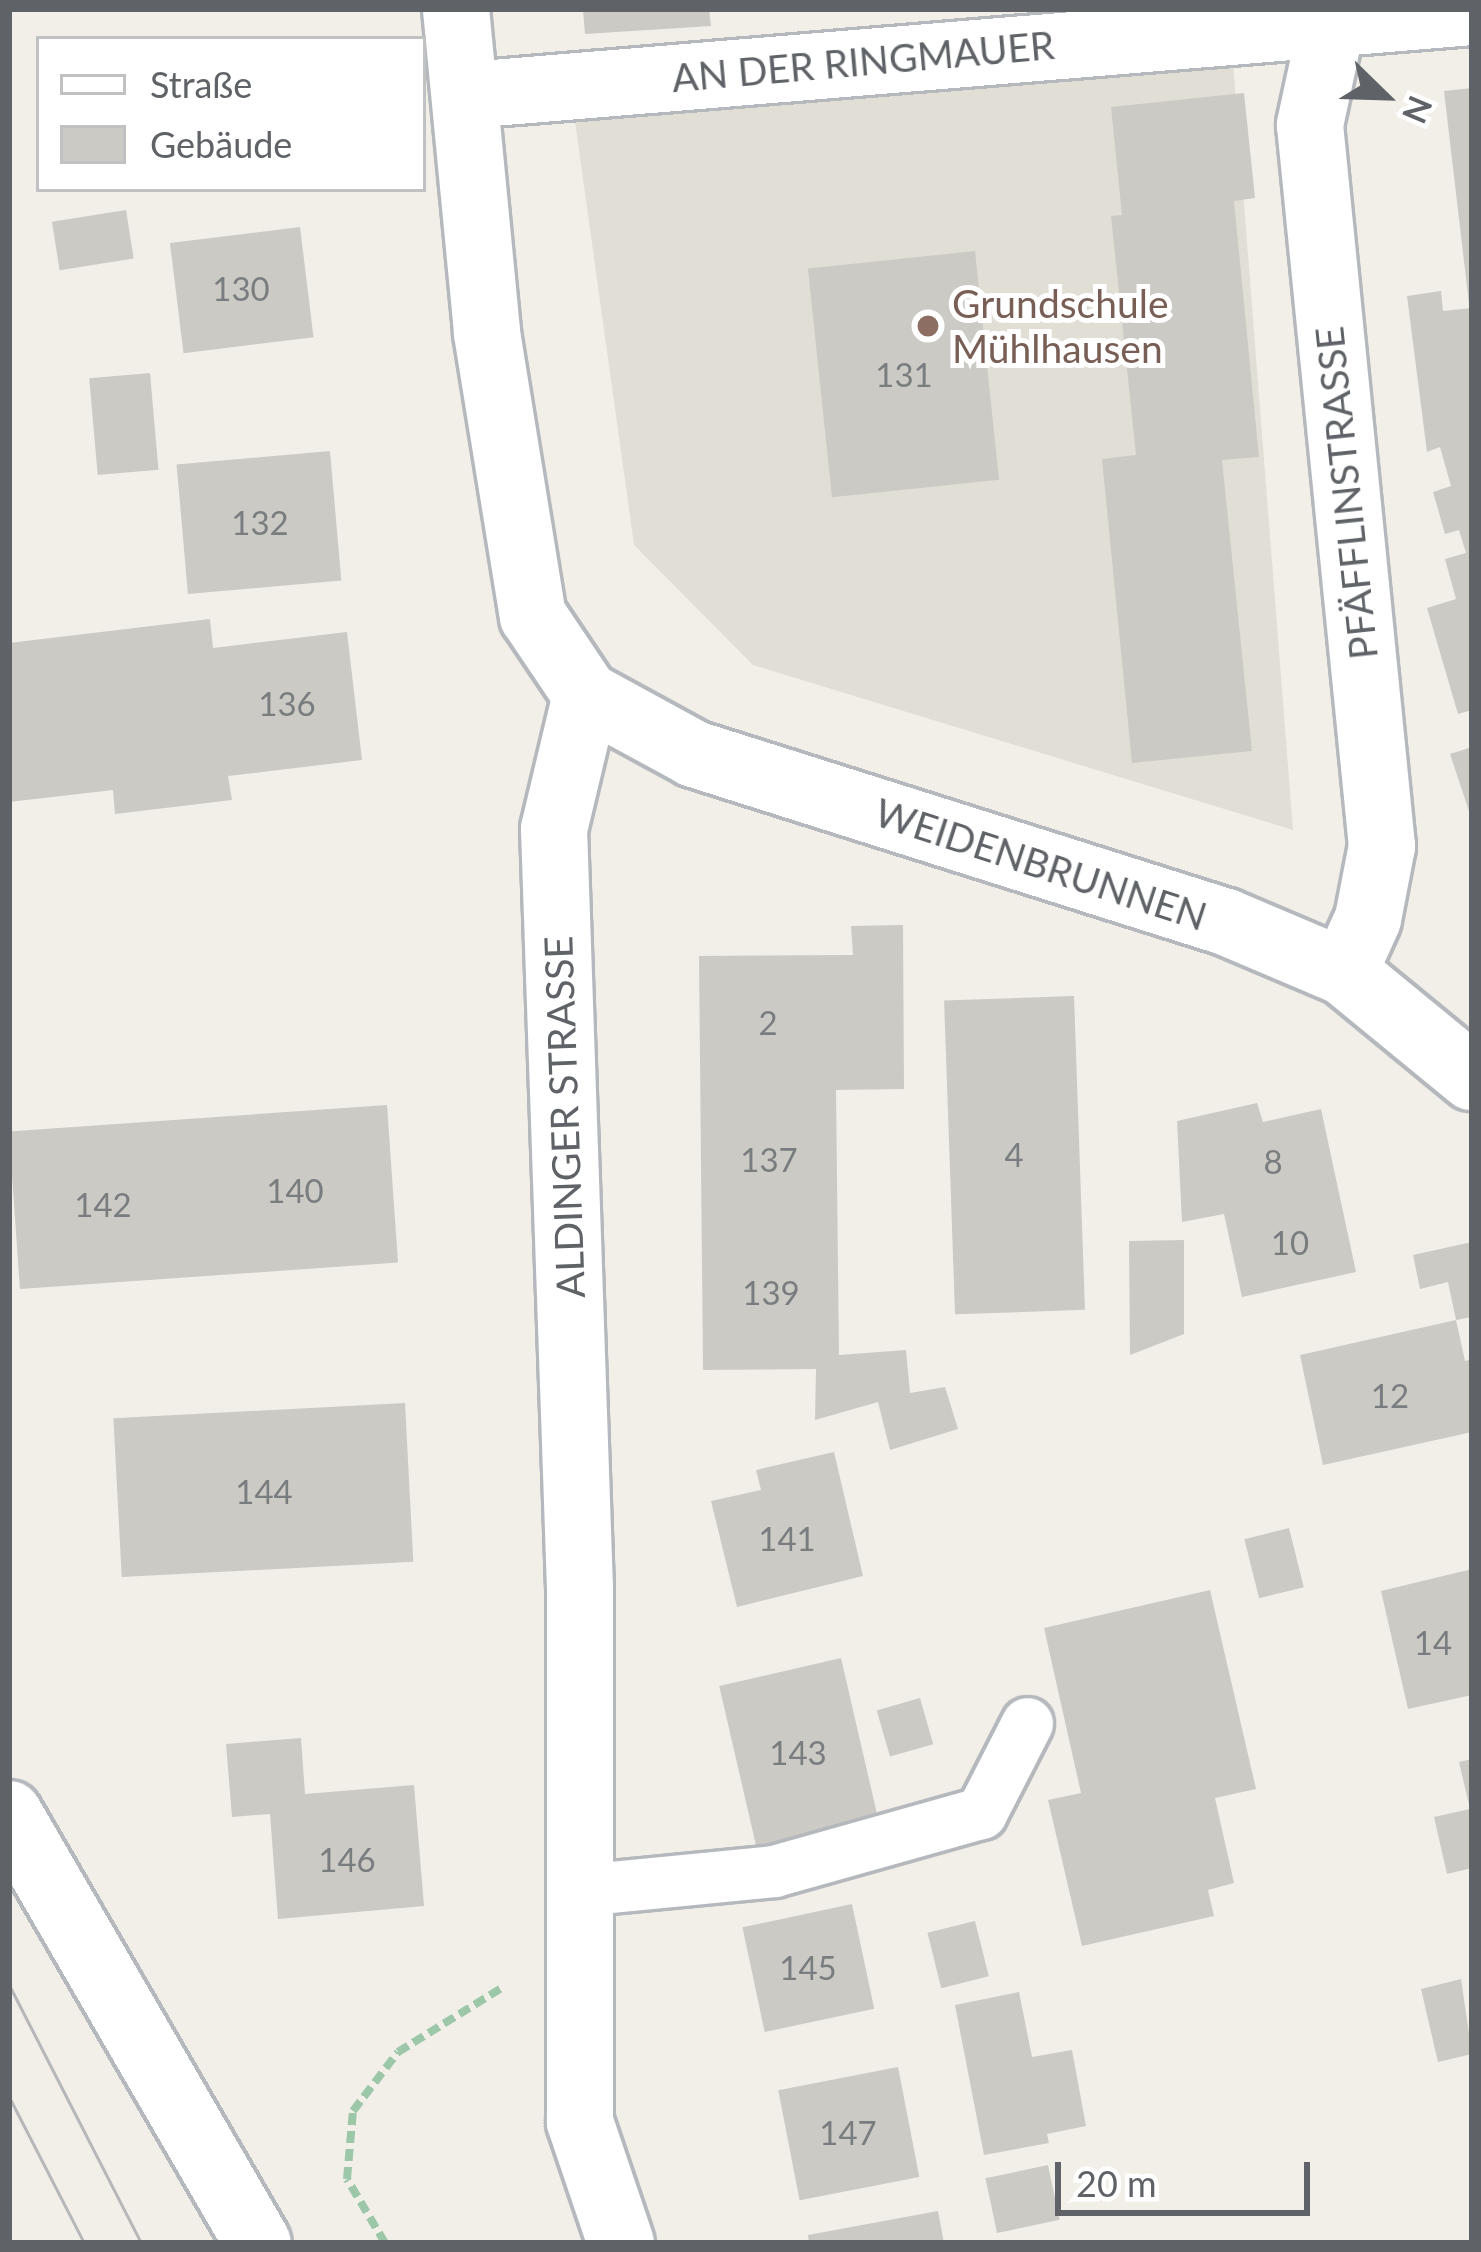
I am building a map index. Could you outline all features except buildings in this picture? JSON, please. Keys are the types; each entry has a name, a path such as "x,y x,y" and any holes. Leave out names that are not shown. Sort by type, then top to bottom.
{"street":[{"path":"456,9 470,95 487,333 533,616 586,695"},
{"name":"AN DER RINGMAUER","path":"470,95 1334,16 1472,12"},
{"name":"PFÄFFLINSTRASSE","path":"1334,16 1310,125 1382,847 1368,919 1344,972"},
{"name":"WEIDENBRUNNEN","path":"586,695 694,754 1226,922 1344,972 1472,1077"},
{"name":"ALDINGER STRASSE","path":"586,695 554,829 580,1587 580,2122 621,2243"},
{"path":"9,1814 258,2243"}],"lane":[{"path":"581,1890 774,1871 981,1813 1027,1723"}],"path":[{"path":"385,2243 347,2179 353,2111 398,2052 499,1989 581,1963"}],"shaded area":[{"name":"Grundschule Mühlhausen","path":"1233,63 1293,830 753,665 634,545 573,107"}],"tram line":[{"path":"9,1985 141,2243"},
{"path":"9,2097 84,2243"}],"place":[{"name":"Grundschule Mühlhausen","path":"928,326"}]}
